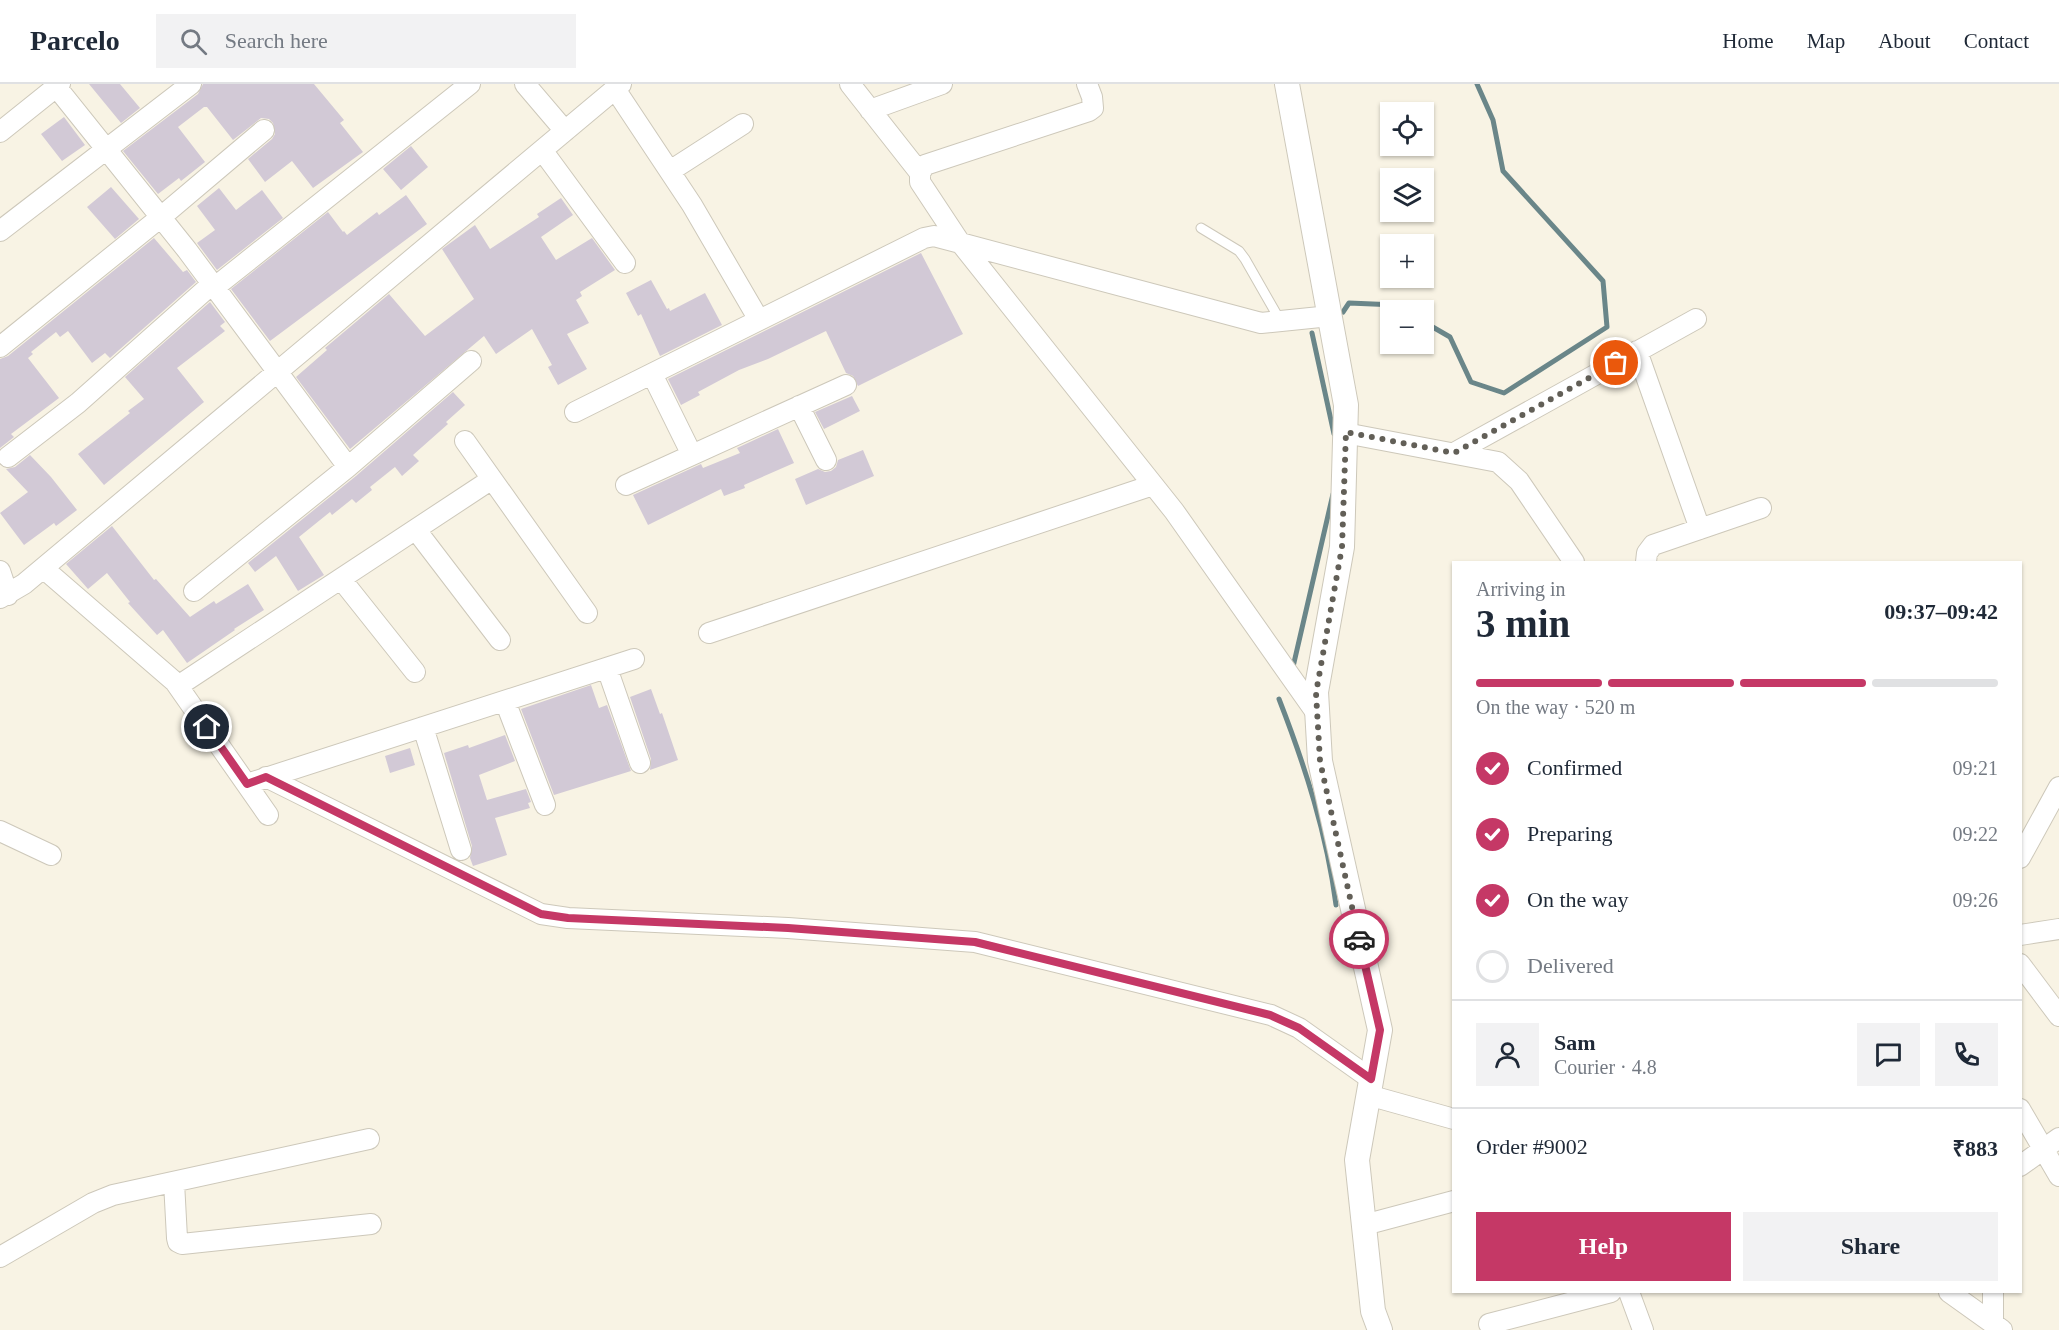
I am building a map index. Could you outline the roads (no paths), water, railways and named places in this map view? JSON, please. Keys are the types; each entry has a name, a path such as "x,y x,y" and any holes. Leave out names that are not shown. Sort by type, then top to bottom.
{"street":[{"path":"0,231 191,84"},
{"path":"9,457 78,404 214,285 470,84"},
{"path":"525,84 565,131"},
{"path":"850,84 920,173"},
{"path":"870,110 942,84"},
{"path":"1087,84 1093,103 1093,108 1089,111 925,165 920,173 920,182 959,241 1174,511 1317,714"},
{"path":"1287,84 1346,405 1342,547 1316,693 1320,761 1380,1030 1357,1160 1373,1311 1380,1330"},
{"path":"0,132 56,85 214,285 348,467"},
{"path":"0,571 4,597 24,585 618,87 692,205 759,320"},
{"path":"670,171 743,124"},
{"path":"0,347 161,217 264,130"},
{"path":"542,150 625,263"},
{"path":"575,412 924,238 943,237 959,241 1261,323 1330,316"},
{"path":"1454,453 1695,319"},
{"path":"1637,351 1700,529"},
{"path":"194,591 348,467 471,361"},
{"path":"652,374 692,455"},
{"path":"626,485 846,385"},
{"path":"800,406 826,460"},
{"path":"1346,432 1498,462 1519,481 1573,561"},
{"path":"465,441 587,613"},
{"path":"178,686 492,480"},
{"path":"709,633 1153,485"},
{"path":"1646,561 1647,553 1653,545 1761,508"},
{"path":"416,530 500,640"},
{"path":"44,568 165,672 178,686 268,814"},
{"path":"341,579 415,672"},
{"path":"247,784 634,659"},
{"path":"606,668 639,763"},
{"path":"505,700 545,805"},
{"path":"423,727 461,850"},
{"path":"266,777 541,914 568,918 788,928 975,942 1270,1015 1299,1028 1370,1087 1452,1118"},
{"path":"2022,854 2059,787"},
{"path":"0,831 51,855"},
{"path":"2022,935 2059,929"},
{"path":"2022,967 2059,1016"},
{"path":"2022,1110 2051,1143 2059,1176"},
{"path":"0,1257 103,1198 369,1139"},
{"path":"2022,1165 2051,1143"},
{"path":"174,1182 177,1238 182,1244 371,1224"},
{"path":"1364,1225 1452,1202"},
{"path":"1489,1324 1607,1293"},
{"path":"1629,1293 1644,1330"},
{"path":"1950,1293 1998,1327"},
{"path":"1993,1293 1998,1327"}],"lane":[{"path":"1201,228 1239,251 1281,322"}],"waterway":[{"path":"1434,328 1450,337 1471,382 1504,393 1607,327 1603,281 1503,171 1493,120 1477,84"},
{"path":"1343,312 1349,303 1380,304"},
{"path":"1312,333 1334,434"},
{"path":"1293,667 1333,494"},
{"path":"1279,699 1314,800 1327,852 1336,905"}]}
